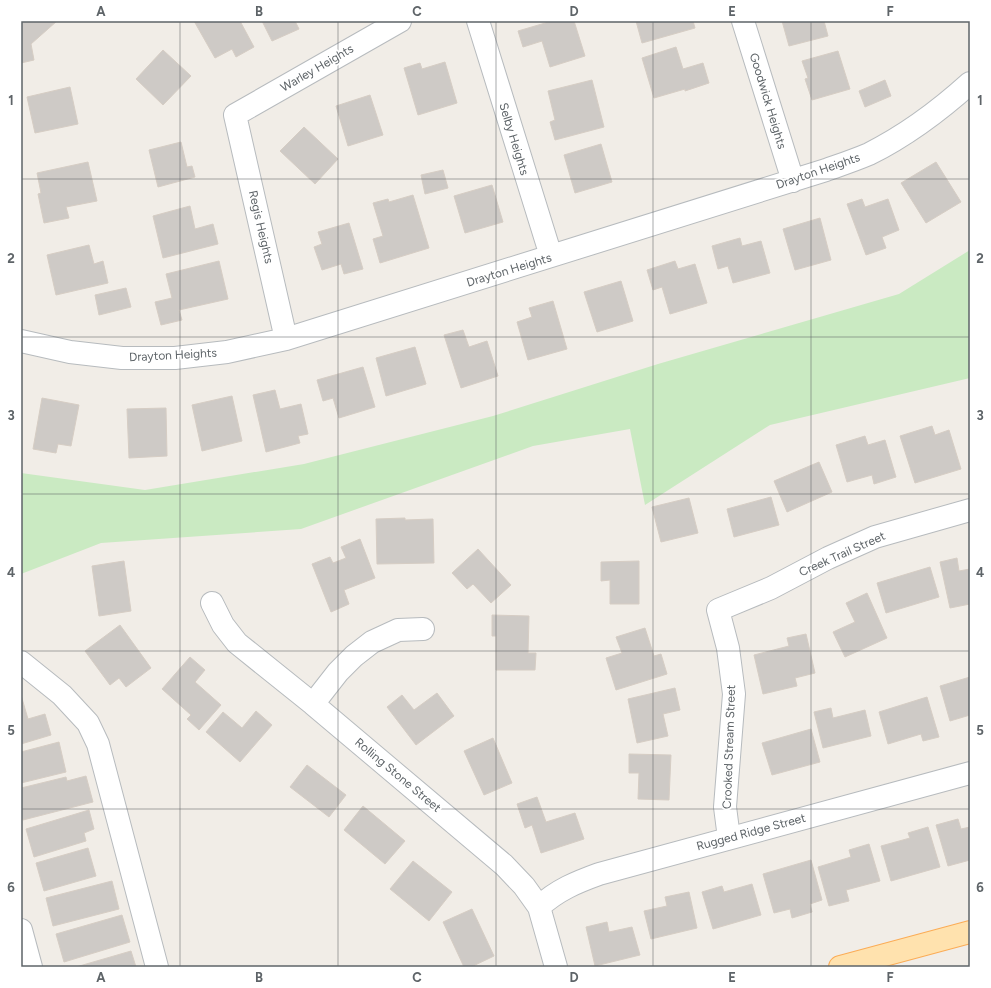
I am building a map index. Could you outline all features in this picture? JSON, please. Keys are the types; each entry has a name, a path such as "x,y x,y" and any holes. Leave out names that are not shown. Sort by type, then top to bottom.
{"main road":[{"path":"840,967 970,932"}],"street":[{"name":"Warley Heights","path":"235,115 400,21"},
{"name":"Selby Heights","path":"478,21 551,256"},
{"name":"Goodwick Heights","path":"743,21 793,181"},
{"name":"Drayton Heights","path":"21,341 70,352 122,358 175,358 227,352 286,339 826,170 868,154 900,137 931,117 970,83"},
{"name":"Regis Heights","path":"235,115 286,339"},
{"name":"Creek Trail Street","path":"718,610 771,588 828,558 875,537 970,510"},
{"name":"Rolling Stone Street","path":"212,603 223,625 237,643 313,704 504,865 524,886 539,907 556,967"},
{"name":"Crooked Stream Street","path":"718,610 728,648 734,694 725,806 729,838"},
{"path":"313,704 338,672 354,656 372,642 398,630 423,629"},
{"path":"21,662 62,695 88,723 98,744 157,967"},
{"name":"Rugged Ridge Street","path":"539,907 547,899 568,886 599,874 970,773"},
{"path":"21,930 31,967"}],"green space":[{"path":"970,250 970,378 770,425 645,505 630,429 533,446 301,529 101,543 21,574 21,473 145,490 304,464 493,416 658,364 899,294"}],"building":[{"path":"21,21 57,21 31,44 34,60 21,63"},
{"path":"194,21 240,21 254,47 236,57 232,49 215,58"},
{"path":"262,21 295,21 299,29 272,41"},
{"path":"552,21 574,21 585,56 550,67 542,41 523,47 518,31"},
{"path":"636,21 693,21 695,28 642,43"},
{"path":"782,21 824,21 828,36 789,46"},
{"path":"676,47 683,69 703,63 709,83 685,91 685,89 654,98 642,58"},
{"path":"163,50 191,76 163,105 136,79"},
{"path":"838,51 850,89 812,100 805,79 808,78 802,61"},
{"path":"445,62 457,103 418,115 404,68 420,63 422,69"},
{"path":"592,80 604,127 555,140 550,122 555,120 548,91"},
{"path":"885,80 891,96 865,107 859,91"},
{"path":"70,87 78,124 35,133 27,97"},
{"path":"370,95 383,135 348,146 336,106"},
{"path":"304,127 338,159 315,184 280,151"},
{"path":"181,142 187,167 192,166 195,177 158,187 149,150"},
{"path":"601,144 612,182 575,193 564,155"},
{"path":"88,162 97,201 66,207 69,218 44,223 38,194 41,193 37,173"},
{"path":"936,162 961,202 926,223 901,183"},
{"path":"443,170 448,188 425,194 421,175"},
{"path":"492,185 503,222 465,233 454,196"},
{"path":"413,195 429,248 380,263 373,239 383,236 373,203 388,199 389,202"},
{"path":"862,199 865,207 888,199 899,230 882,237 886,248 866,255 847,204"},
{"path":"190,206 195,229 213,224 218,244 163,258 153,216"},
{"path":"820,218 831,260 795,270 783,229"},
{"path":"349,223 363,269 344,274 341,264 322,270 314,247 322,244 318,232"},
{"path":"740,238 742,246 761,241 770,273 733,283 728,266 718,269 712,246"},
{"path":"89,245 94,264 103,261 108,283 56,295 47,255"},
{"path":"219,261 228,299 179,310 182,320 161,325 155,302 172,298 166,274"},
{"path":"675,261 678,269 695,264 707,303 670,314 662,287 653,290 647,270"},
{"path":"621,281 633,321 597,332 584,292"},
{"path":"126,288 131,307 99,315 95,295"},
{"path":"553,301 567,349 528,360 517,322 532,317 529,308"},
{"path":"463,330 469,347 487,341 498,376 461,388 444,335"},
{"path":"415,347 426,384 386,396 376,358"},
{"path":"363,367 375,407 339,418 333,398 323,401 317,380"},
{"path":"275,390 280,409 301,404 308,434 298,436 300,443 266,452 253,395"},
{"path":"232,396 242,441 202,451 192,405"},
{"path":"42,398 79,405 71,446 58,444 56,453 33,449"},
{"path":"166,408 167,456 129,458 127,409"},
{"path":"932,426 935,435 949,430 961,469 915,483 900,436"},
{"path":"865,436 868,445 885,440 896,477 874,484 872,475 847,482 836,445"},
{"path":"819,462 832,492 787,512 774,481"},
{"path":"771,497 779,525 734,537 727,509"},
{"path":"689,498 698,533 661,542 652,507"},
{"path":"405,518 405,520 433,519 434,563 377,564 376,519"},
{"path":"360,539 375,578 344,590 349,604 331,612 312,564 330,557 333,563 346,558 341,547"},
{"path":"478,549 511,585 491,603 473,584 467,589 452,573"},
{"path":"957,558 959,571 970,569 970,604 950,608 940,562"},
{"path":"124,561 131,611 99,616 92,566"},
{"path":"639,561 639,604 610,604 610,580 601,581 601,562"},
{"path":"930,567 939,597 886,613 877,583"},
{"path":"867,593 887,638 845,657 833,632 855,622 846,603"},
{"path":"492,615 529,616 528,653 536,653 535,670 496,670 496,636 492,636"},
{"path":"120,625 151,668 126,687 119,678 110,685 85,651"},
{"path":"645,628 654,656 661,654 667,674 616,690 606,658 622,653 616,637"},
{"path":"806,634 815,673 795,678 797,686 763,694 754,655 789,646 787,638"},
{"path":"190,657 205,670 195,682 221,705 199,730 187,719 191,715 162,689"},
{"path":"970,677 970,715 950,721 940,686"},
{"path":"675,688 680,710 663,714 668,736 637,743 628,699"},
{"path":"437,693 454,716 416,745 387,707 402,695 414,710"},
{"path":"21,695 28,719 45,714 51,735 21,744"},
{"path":"927,697 939,737 923,741 921,734 888,744 879,712"},
{"path":"831,708 833,718 865,710 871,736 823,748 814,712"},
{"path":"256,711 272,725 240,762 206,732 223,712 242,728"},
{"path":"811,729 820,762 772,775 762,743"},
{"path":"493,738 512,783 484,795 464,751"},
{"path":"59,742 66,772 21,783 21,752"},
{"path":"629,754 671,755 669,800 638,799 639,773 629,773"},
{"path":"307,765 346,795 329,817 290,787"},
{"path":"86,776 93,802 23,820 21,813 21,788 66,777 67,781"},
{"path":"537,797 546,822 575,813 584,839 541,853 532,825 525,828 517,804"},
{"path":"363,806 405,841 385,864 344,830"},
{"path":"89,810 94,829 84,833 86,841 34,857 26,829"},
{"path":"958,819 961,829 970,827 970,860 948,866 936,825"},
{"path":"928,827 940,867 891,881 881,846 910,838 908,833"},
{"path":"869,844 880,881 846,890 849,901 829,906 818,867 851,857 849,850"},
{"path":"88,848 96,876 44,891 36,863"},
{"path":"811,860 822,900 810,904 812,912 792,918 790,909 774,913 763,874"},
{"path":"413,861 452,892 429,921 390,889"},
{"path":"112,881 119,909 53,926 46,898"},
{"path":"752,884 761,915 713,929 702,892 722,886 724,892"},
{"path":"689,892 697,928 651,939 644,911 667,906 665,897"},
{"path":"472,909 494,956 471,967 464,967 443,922"},
{"path":"122,915 130,942 64,962 56,934"},
{"path":"607,922 609,932 632,927 640,955 595,966 586,927"},
{"path":"131,951 136,967 76,967"}]}
